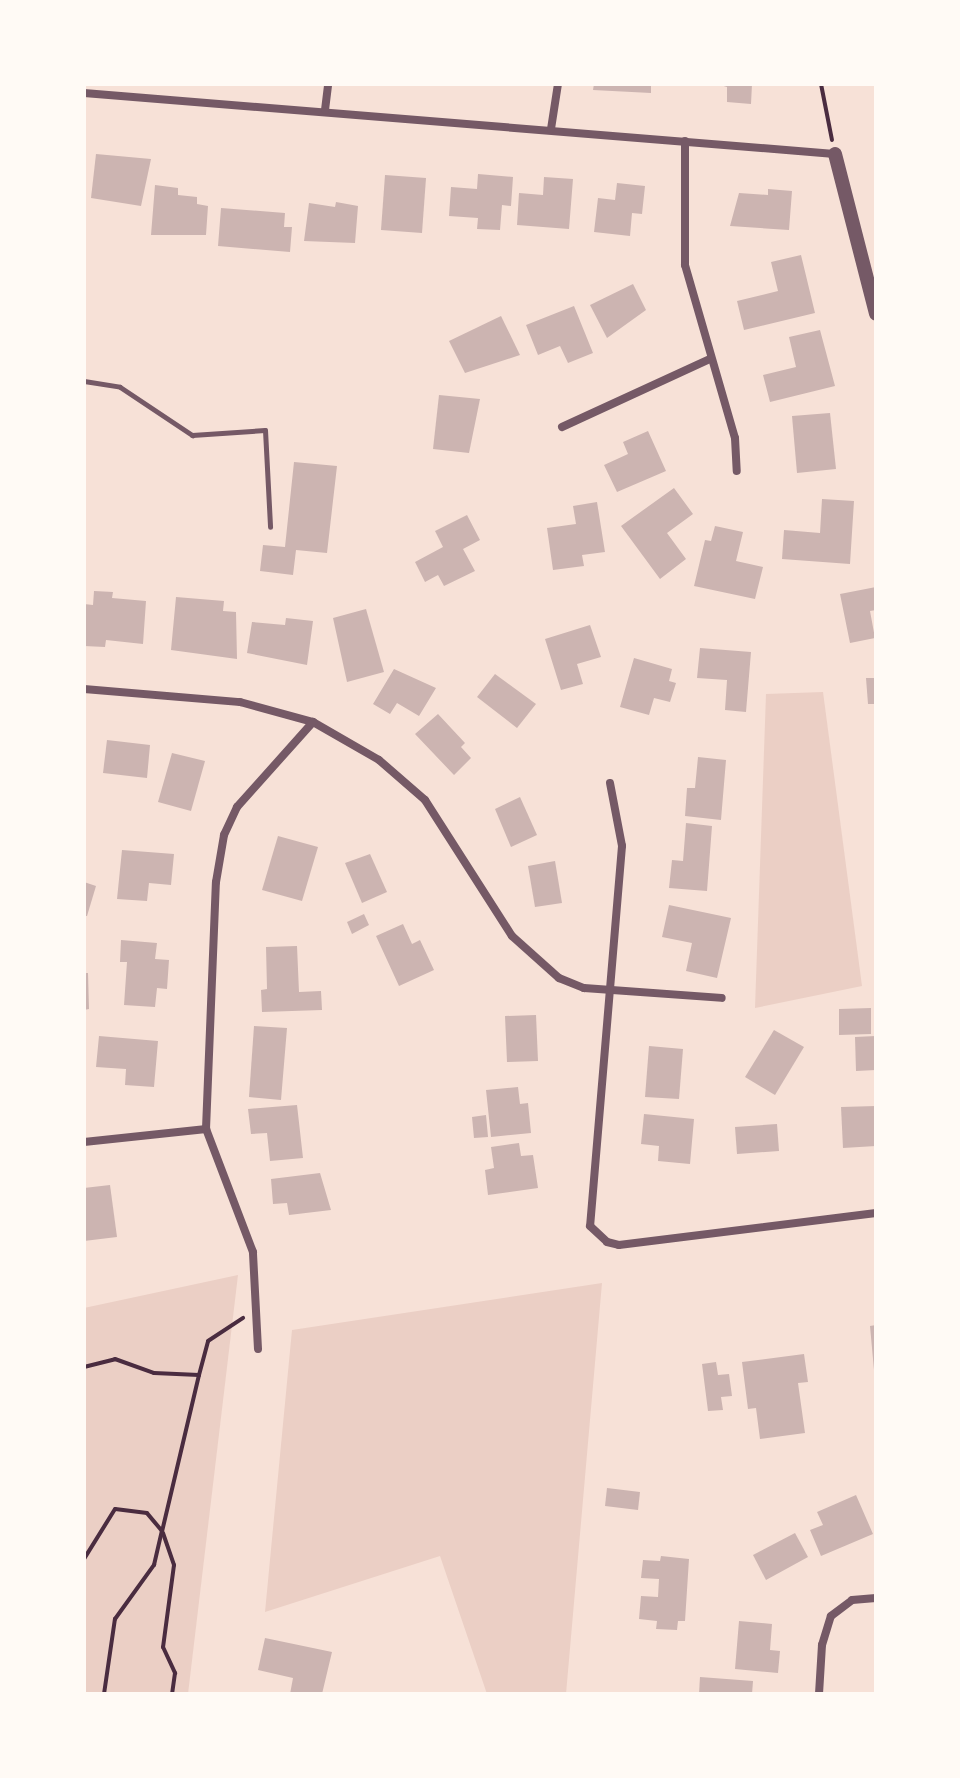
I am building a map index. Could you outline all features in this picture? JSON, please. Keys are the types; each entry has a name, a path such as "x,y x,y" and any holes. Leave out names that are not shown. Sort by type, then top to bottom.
{"street":[{"path":"121,94 122,84"},
{"path":"325,110 328,84"},
{"path":"551,129 558,84"},
{"path":"84,93 325,110 835,154 876,314"},
{"path":"685,141 685,265 735,438 737,471"},
{"path":"562,427 710,359"},
{"path":"84,689 240,702 313,722 379,760 425,800 489,905 540,964 584,988 722,998"},
{"path":"258,1349 253,1252 206,1129 216,882 224,835 237,807 313,722"},
{"path":"610,783 622,846 587,1214 597,1234 619,1245 876,1213"},
{"path":"84,1142 206,1129"},
{"path":"819,1694 822,1645 831,1616 852,1600 876,1598"}],"lane":[{"path":"84,381 120,387 192,435 265,430 270,527"}],"path":[{"path":"821,84 835,154"},
{"path":"104,1694 115,1619 154,1565 208,1341 257,1313"},
{"path":"84,1367 115,1359 154,1373 199,1375"},
{"path":"84,1559 115,1509 147,1513 162,1531 174,1565 163,1647 175,1673 172,1694"}],"shaded area":[{"path":"823,692 862,986 755,1008 766,694"},
{"path":"238,1275 188,1694 84,1694 84,1308"},
{"path":"602,1283 566,1694 487,1694 440,1556 265,1612 292,1330"}],"building":[{"path":"594,84 651,84 651,93 593,90"},
{"path":"717,84 752,84 751,104 727,102 727,87"},
{"path":"96,154 151,159 141,206 91,198"},
{"path":"478,174 513,177 511,206 502,205 500,230 477,229 478,218 449,216 451,187 477,189"},
{"path":"385,175 426,178 422,233 381,230"},
{"path":"544,177 573,179 569,229 517,225 519,193 543,195"},
{"path":"617,183 645,186 642,214 632,213 630,236 594,232 598,198 615,200"},
{"path":"155,185 178,188 178,195 197,197 197,204 208,206 206,235 151,235"},
{"path":"768,189 792,191 789,230 730,226 739,193 768,195"},
{"path":"336,202 358,206 355,243 304,241 309,203 335,207"},
{"path":"221,208 285,213 284,227 292,227 290,252 218,246"},
{"path":"801,255 815,313 744,330 737,301 778,291 771,262"},
{"path":"633,284 646,310 607,338 590,305"},
{"path":"574,306 593,353 568,363 560,346 538,355 526,325"},
{"path":"501,316 520,355 465,373 449,341"},
{"path":"820,330 835,386 770,402 763,375 796,367 789,337"},
{"path":"439,395 480,399 469,453 433,449"},
{"path":"830,413 836,469 797,473 792,416"},
{"path":"648,431 666,471 617,492 604,465 628,454 623,442"},
{"path":"294,462 337,466 327,553 296,550 293,575 260,571 263,545 285,547"},
{"path":"674,488 693,514 667,533 686,559 660,579 621,526"},
{"path":"822,499 854,501 850,564 782,559 784,530 820,533"},
{"path":"597,502 605,552 582,555 584,566 553,570 547,528 576,524 573,506"},
{"path":"467,515 480,540 463,549 475,571 444,586 438,575 425,582 415,562 443,547 435,531"},
{"path":"715,526 743,532 736,561 763,567 755,599 694,586 705,540 711,541"},
{"path":"876,587 876,610 870,611 875,638 850,643 840,594"},
{"path":"94,591 113,592 112,598 146,601 143,644 106,640 105,647 84,646 84,604 93,605"},
{"path":"176,597 224,601 223,611 236,612 237,659 171,650"},
{"path":"366,609 384,672 347,682 333,618"},
{"path":"286,618 313,621 307,665 247,653 252,622 285,625"},
{"path":"590,625 601,657 577,664 583,684 561,690 545,639"},
{"path":"700,648 751,652 746,712 725,710 727,680 697,678"},
{"path":"634,658 672,669 669,681 676,683 670,702 654,698 649,715 620,707"},
{"path":"394,669 436,688 419,716 397,703 390,714 373,704"},
{"path":"495,674 536,704 517,728 477,697"},
{"path":"866,678 876,678 876,704 868,704"},
{"path":"438,714 465,743 461,747 471,758 454,775 415,734"},
{"path":"107,740 150,745 147,778 103,773"},
{"path":"172,753 205,761 191,811 158,802"},
{"path":"698,757 726,760 721,820 685,816 687,788 695,788"},
{"path":"520,797 537,835 511,847 495,809"},
{"path":"686,823 712,826 707,891 669,888 672,860 683,861"},
{"path":"278,836 318,847 302,901 262,890"},
{"path":"122,850 174,854 171,885 149,883 147,901 117,899"},
{"path":"370,854 387,892 362,903 345,863"},
{"path":"555,861 562,903 535,907 528,866"},
{"path":"84,882 96,886 87,916 84,916"},
{"path":"669,905 731,918 717,978 686,971 692,943 662,937"},
{"path":"364,914 369,925 352,934 347,922"},
{"path":"403,924 412,944 420,940 434,970 399,986 376,936"},
{"path":"121,940 157,943 155,959 169,960 167,989 157,988 155,1007 124,1005 127,962 120,962"},
{"path":"297,946 299,992 321,991 322,1010 262,1012 261,990 267,989 266,947"},
{"path":"84,973 88,973 89,1009 84,1010"},
{"path":"871,1008 871,1034 839,1035 839,1009"},
{"path":"536,1015 538,1061 507,1062 505,1016"},
{"path":"254,1026 287,1028 281,1100 249,1097"},
{"path":"774,1030 804,1047 775,1095 745,1077"},
{"path":"99,1036 158,1041 154,1087 125,1085 126,1069 96,1067"},
{"path":"876,1036 876,1070 856,1071 855,1037"},
{"path":"649,1046 683,1049 679,1099 645,1097"},
{"path":"518,1087 520,1104 528,1103 531,1133 491,1137 486,1090"},
{"path":"297,1105 303,1158 270,1161 267,1133 251,1134 248,1109"},
{"path":"876,1106 876,1146 843,1148 841,1107"},
{"path":"644,1114 694,1119 690,1164 658,1161 659,1146 641,1144"},
{"path":"486,1115 488,1137 474,1138 472,1117"},
{"path":"777,1124 779,1151 737,1154 735,1127"},
{"path":"519,1143 521,1156 533,1155 538,1188 488,1195 485,1170 494,1168 491,1147"},
{"path":"320,1173 331,1210 289,1215 287,1203 273,1204 271,1179"},
{"path":"110,1185 117,1237 84,1241 84,1188"},
{"path":"876,1325 876,1370 874,1370 870,1326"},
{"path":"804,1354 808,1382 798,1383 805,1433 760,1439 756,1408 748,1409 742,1362"},
{"path":"716,1362 718,1375 729,1374 732,1396 721,1397 723,1410 708,1411 702,1364"},
{"path":"607,1488 640,1492 638,1510 605,1506"},
{"path":"856,1495 873,1534 821,1556 810,1530 823,1525 817,1512"},
{"path":"795,1533 808,1557 766,1580 753,1555"},
{"path":"661,1556 689,1559 685,1621 678,1621 677,1630 656,1629 657,1621 639,1619 641,1596 658,1597 659,1579 641,1578 643,1560 660,1561"},
{"path":"739,1621 772,1624 770,1650 780,1651 778,1673 735,1669"},
{"path":"265,1638 332,1652 322,1694 290,1694 293,1678 258,1670"},
{"path":"700,1677 753,1681 752,1694 699,1694"}]}
